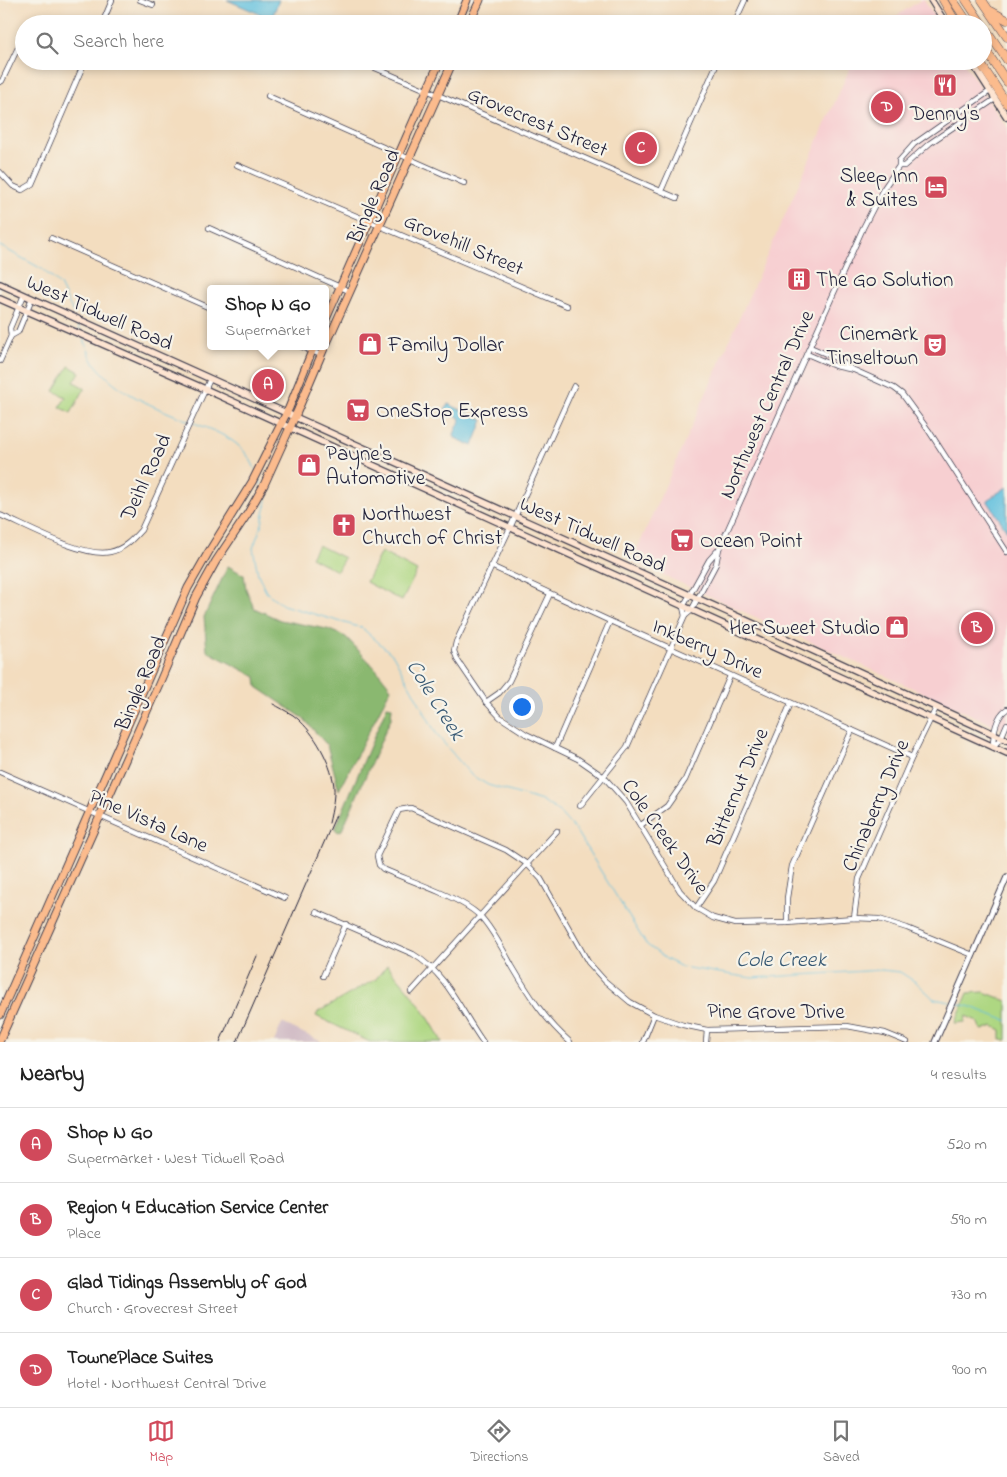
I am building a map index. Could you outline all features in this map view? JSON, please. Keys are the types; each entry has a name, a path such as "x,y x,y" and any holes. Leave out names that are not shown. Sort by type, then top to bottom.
{"highway":[{"path":"943,0 951,15"},
{"path":"953,0 963,15"},
{"path":"966,0 977,15"},
{"path":"982,0 1007,36"},
{"path":"989,10 1007,20"},
{"path":"992,38 1007,60"},
{"path":"992,60 1007,82"},
{"path":"985,70 1007,104"}],"main road":[{"path":"461,15 467,0"},
{"path":"473,15 480,0"},
{"path":"931,0 940,15"},
{"name":"Bingle Road","path":"329,312 436,70"},
{"name":"Bingle Road","path":"329,337 449,70"},
{"path":"977,70 1007,117"},
{"name":"West Tidwell Road","path":"0,284 814,651 1004,739"},
{"name":"West Tidwell Road","path":"0,299 205,389 1007,753"},
{"name":"Bingle Road","path":"0,1015 174,620 198,570 245,495 264,459 286,414 311,350"},
{"name":"Bingle Road","path":"0,1040 101,817 184,624 209,573 269,474 323,350"},
{"path":"150,366 154,354"},
{"path":"371,465 376,454"},
{"path":"429,492 434,480"},
{"path":"228,523 237,528"},
{"path":"174,620 184,624"},
{"path":"810,663 814,651"},
{"path":"133,714 144,718"},
{"path":"50,902 60,907"},
{"path":"10,992 18,998"}],"street":[{"path":"106,15 112,0"},
{"path":"140,0 153,5"},
{"path":"738,15 745,0"},
{"path":"0,82 15,54"},
{"path":"0,172 13,186 22,190 32,184 81,70"},
{"name":"Grovecrest Street","path":"380,70 677,198"},
{"path":"661,191 714,70"},
{"name":"Northwest Central Drive","path":"691,611 716,564 719,550 863,228 882,191 899,166 899,161 914,144 936,127 990,91"},
{"path":"268,96 398,156 464,183"},
{"name":"Northwest Central Drive","path":"899,166 904,166 941,135 995,99"},
{"path":"936,127 941,135"},
{"name":"Grovehill Street","path":"237,165 567,306"},
{"path":"209,228 349,291"},
{"path":"51,238 207,307"},
{"path":"0,362 11,336 10,328 24,295"},
{"path":"11,336 18,332 32,298"},
{"path":"810,347 894,388 905,397 1007,552"},
{"path":"315,350 321,355"},
{"path":"807,354 835,366 854,370"},
{"name":"Deihl Road","path":"0,515 81,551 99,554 112,552 128,545 141,530 210,379"},
{"path":"491,566 574,386"},
{"name":"Northwest Central Drive","path":"683,607 709,560 719,550"},
{"name":"Inkberry Drive","path":"491,566 912,757"},
{"name":"Cole Creek Drive","path":"491,566 458,634 454,651 456,656 486,702 500,718 526,734 578,759 604,778 626,802 680,891 696,908 713,918 735,924 788,923 854,918 879,919 973,955"},
{"path":"486,702 499,693 509,680 550,594"},
{"path":"683,607 684,616"},
{"path":"580,806 627,747 684,616 691,611"},
{"path":"555,748 610,621"},
{"path":"641,825 667,806 685,780 730,676"},
{"name":"Bitternut Drive","path":"696,908 714,881 791,703"},
{"name":"Chinaberry Drive","path":"854,918 859,880 912,757 936,708"},
{"path":"992,747 993,734 1002,712 1007,709"},
{"path":"992,747 1004,739 1007,724"},
{"path":"788,923 787,898 792,866 852,730"},
{"name":"Pine Vista Lane","path":"0,772 285,898"},
{"name":"Pine Grove Drive","path":"480,916 452,898 383,869 379,865 377,856 399,810 411,808 506,850 527,864 541,879 588,962 630,1002 654,1015 683,1025 707,1030 847,1026 885,1033 907,1042"},
{"path":"411,992 557,831"},
{"path":"935,1042 1007,877"},
{"path":"316,912 413,954 433,968 447,984 483,1042"},
{"path":"480,916 500,944 537,1007 554,1028 570,1042"},
{"path":"322,976 346,924"},
{"path":"643,1042 654,1015"},
{"path":"706,1042 707,1030"}],"shaded area":[{"path":"924,0 933,15 898,15"},
{"path":"849,70 969,70 1007,129 1007,487 987,500 1007,531 1007,731 632,561"},
{"path":"282,1023 322,1042 274,1042"}],"green space":[{"path":"69,366 80,372 74,382 85,388 71,413 60,407 66,397 54,391"},
{"path":"318,545 344,558 337,571 311,557"},
{"path":"381,552 417,571 402,601 366,582"},
{"path":"228,566 244,575 246,589 254,608 280,620 327,629 346,637 391,688 339,790 327,745 303,718 257,687 256,677 207,651 204,617"},
{"path":"387,706 392,707 391,718 342,830 338,832 335,829"},
{"path":"387,965 424,1011 442,1042 370,1042 316,1016 318,1012 376,979"},
{"path":"984,992 1007,1001 1007,1040 1001,1040 1001,1030 993,1026 983,1030 977,1021 966,1016 965,1022 955,1023 968,993"}],"water":[{"path":"227,0 279,0 273,15 262,15"},
{"path":"448,404 483,420 473,446 455,438 454,434 461,419 445,410"},
{"path":"1007,487 1007,531 987,500"}],"waterway":[{"name":"Cole Creek","path":"0,246 42,269 60,285 74,314"},
{"name":"Cole Creek","path":"76,320 81,333"},
{"name":"Cole Creek","path":"84,339 93,361 124,391 189,421"},
{"name":"Cole Creek","path":"192,422 221,434 237,444 250,459 255,469"},
{"name":"Cole Creek","path":"258,477 261,485"},
{"name":"Cole Creek","path":"264,491 267,500 262,524 253,548 258,574 266,592 283,605 362,628 393,655 437,735 471,775 488,785 542,801 558,811 576,831 646,944 666,959 682,967 752,978 881,970 900,972 917,983 934,999 950,1002"},
{"name":"Cole Creek","path":"953,1003 969,1006 1007,1021"}],"railway":[{"path":"273,704 300,721 313,736 323,753 331,771 334,785 329,823"},
{"path":"237,1042 336,815"},
{"path":"220,1042 257,956"}],"place":[{"name":"Denny's","path":"945,85"},
{"name":"TownePlace Suites","path":"887,107"},
{"name":"Glad Tidings Assembly of God","path":"641,148"},
{"name":"Sleep Inn & Suites","path":"936,187"},
{"name":"The Go Solution","path":"799,279"},
{"name":"Family Dollar","path":"370,344"},
{"name":"Cinemark Tinseltown","path":"935,345"},
{"name":"Shop N Go","path":"268,385"},
{"name":"OneStop Express","path":"358,410"},
{"name":"Payne's Automotive","path":"309,465"},
{"name":"Northwest Church of Christ","path":"344,525"},
{"name":"Ocean Point","path":"682,540"},
{"name":"Her Sweet Studio","path":"897,627"},
{"name":"Region 4 Education Service Center","path":"977,628"}]}
